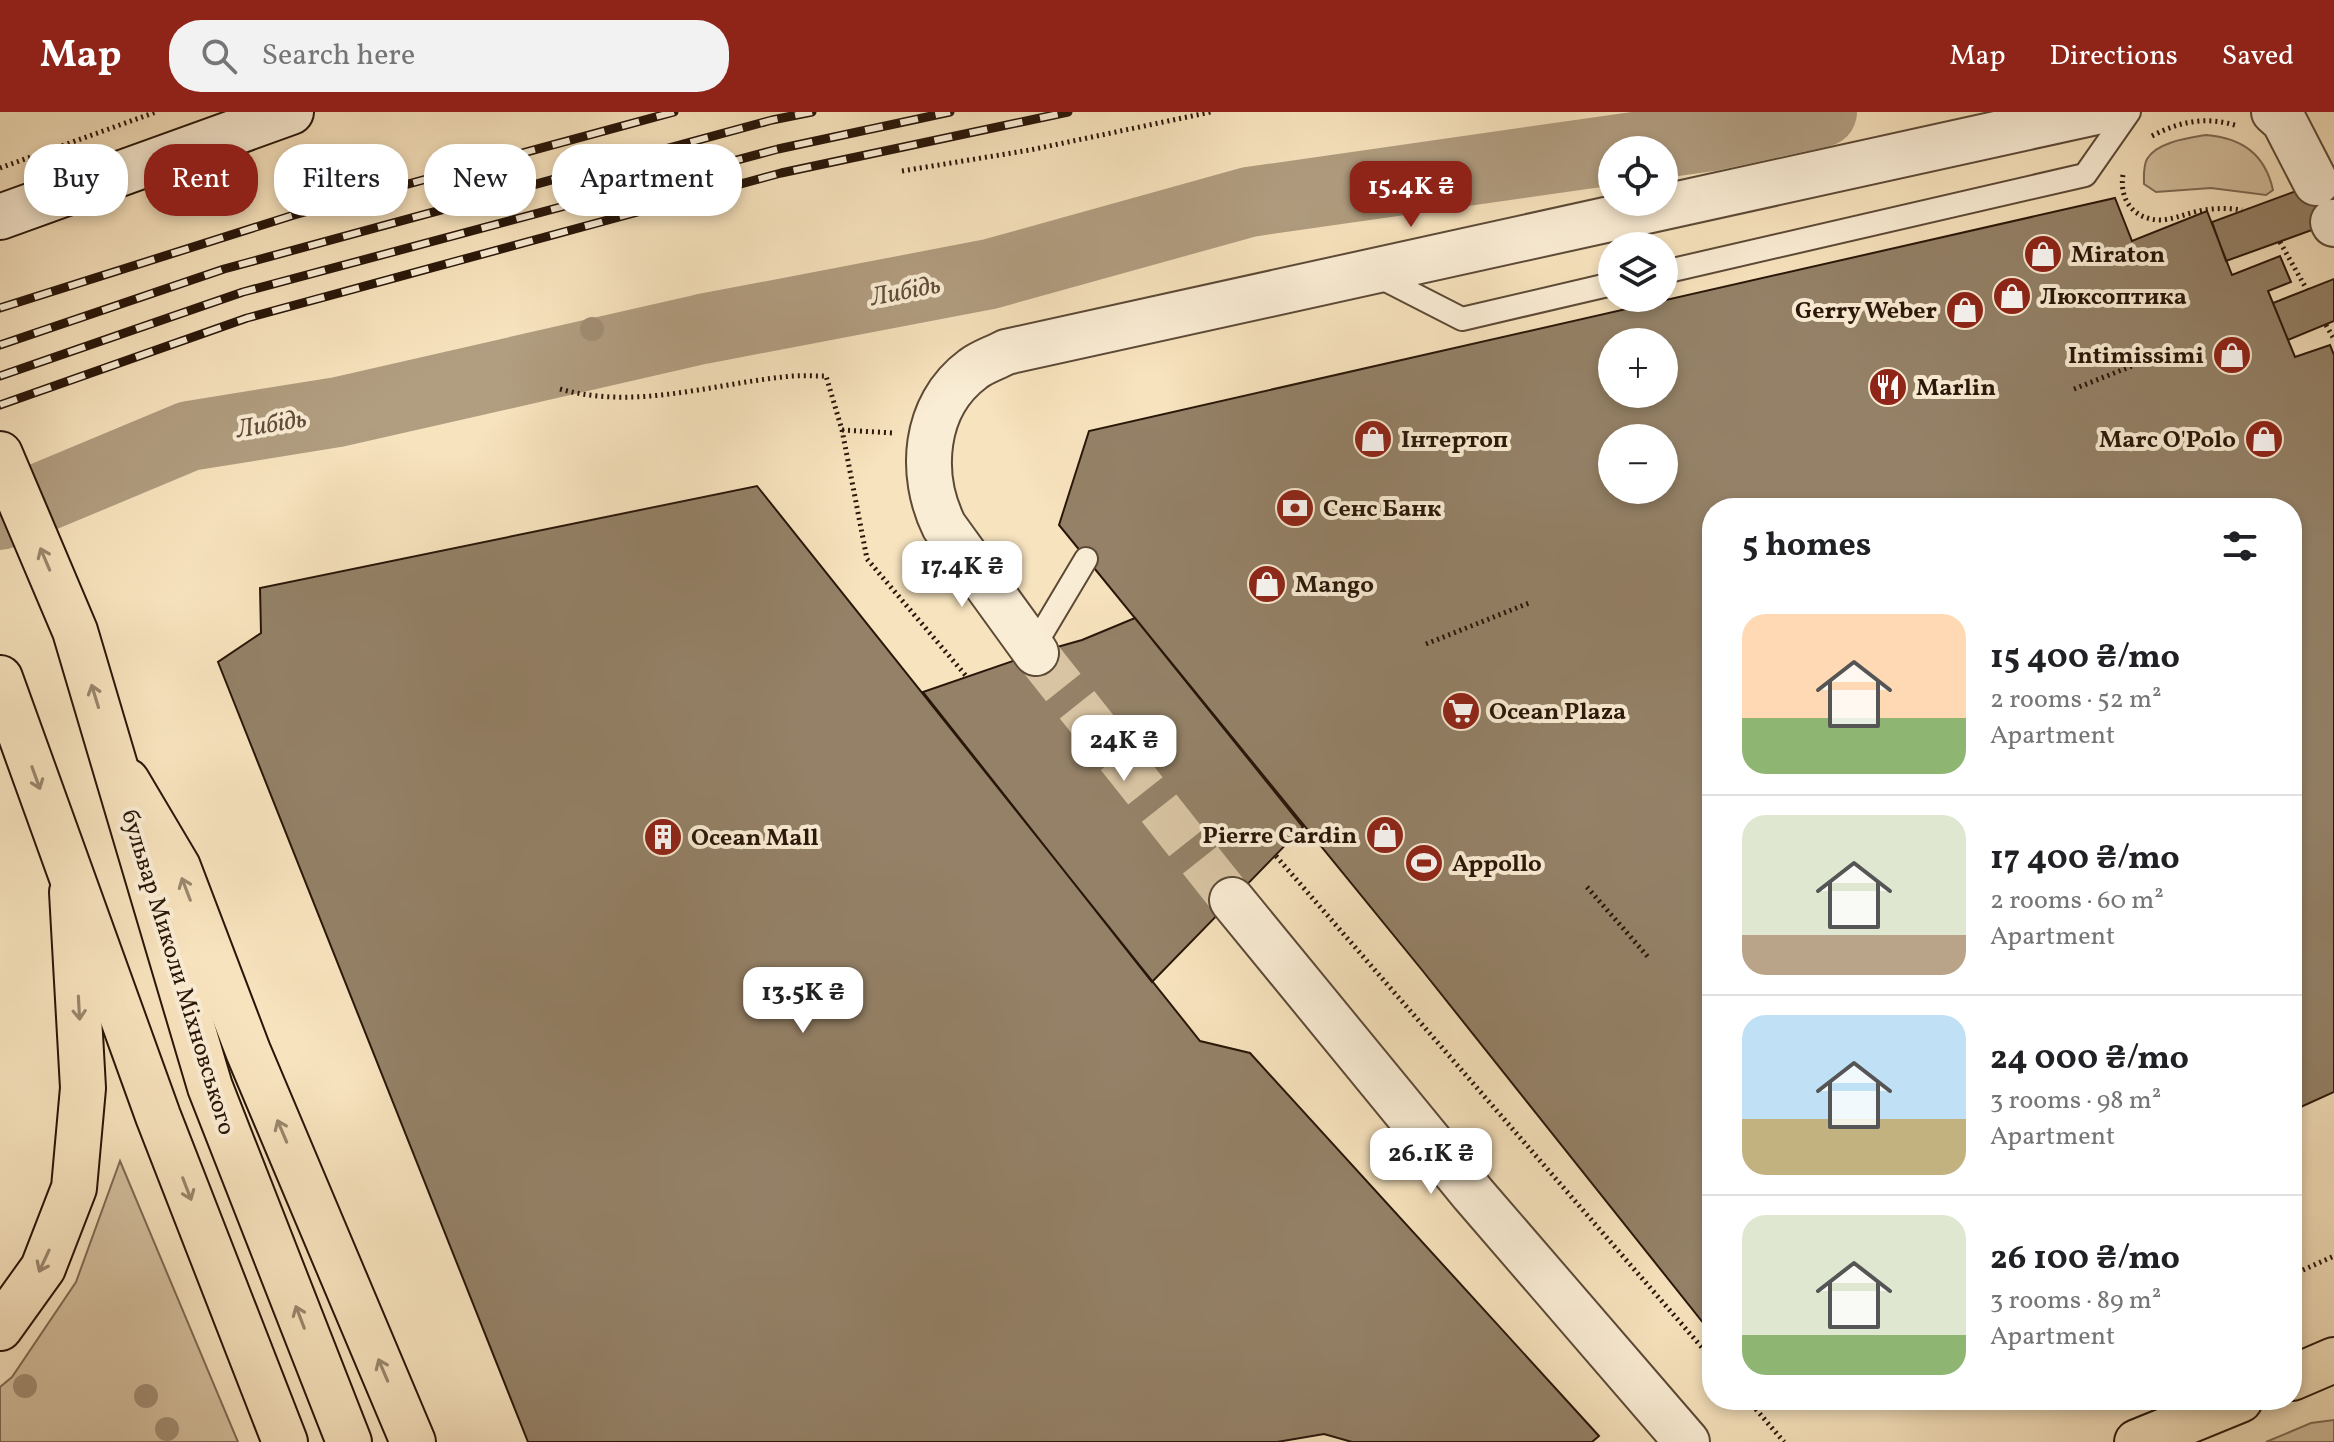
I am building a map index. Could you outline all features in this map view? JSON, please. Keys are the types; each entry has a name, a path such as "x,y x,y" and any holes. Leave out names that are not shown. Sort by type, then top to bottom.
{"main road":[{"name":"бульвар Миколи Міхновського","path":"0,454 75,631 210,1087 349,1442"},
{"path":"0,678 158,1116 285,1442"},
{"path":"115,760 178,867 248,1051 413,1442"},
{"path":"0,1328 43,1268 74,1188 83,1088 71,874"},
{"path":"2302,1374 2334,1360"},
{"path":"2302,1395 2334,1393"},
{"path":"2137,1442 2215,1410"}],"street":[{"path":"0,217 291,112"},
{"path":"1034,650 944,526 929,487 931,435 943,401 972,369 1006,352 2096,112"},
{"path":"2274,112 2284,121 2328,210"},
{"path":"1232,900 1473,1194 1687,1442"}],"lane":[{"path":"1678,269 2085,175 2129,112"},
{"path":"1371,272 1462,319 1598,287"},
{"path":"1034,650 1086,559"}],"path":[{"path":"0,168 156,112"},
{"path":"902,171 1030,150 1211,112"},
{"path":"2126,166 2121,190 2125,204 2143,216 2161,220 2206,209 2242,210"},
{"path":"2280,242 2307,290"},
{"path":"2326,325 2334,339"},
{"path":"2074,389 2147,360"},
{"path":"560,389 579,395 643,399 785,377 826,376 842,430 867,559 967,677"},
{"path":"1426,644 1529,603"},
{"path":"1276,856 1702,1347"},
{"path":"1587,887 1649,958"},
{"path":"2302,1270 2334,1256"},
{"path":"1757,1410 1784,1442"}],"shaded area":[{"path":"2206,135 2231,140 2250,150 2264,167 2273,190 2266,195 2211,188 2156,192 2144,184 2147,159 2158,148"},
{"path":"120,1161 238,1442 0,1442 0,1387 12,1377 76,1282"},
{"path":"2334,1420 2334,1442 2266,1442 2311,1423"}],"building":[{"path":"2334,177 2334,222 2226,261 2212,222"},
{"name":"Ocean Plaza","path":"2115,198 2132,241 2207,211 2232,275 2280,256 2291,282 2268,291 2295,357 2330,345 2334,355 2334,1092 2302,1106 2302,498 1702,498 1702,1321 1422,970 1059,525 1089,431 1613,312 1678,312 1678,297"},
{"path":"2334,279 2334,321 2288,340 2273,303"},
{"name":"Ocean Mall","path":"757,486 1200,1041 1250,1053 1599,1436 1592,1442 1352,1442 1324,1434 1277,1442 528,1442 218,662 261,633 260,588"},
{"path":"1135,618 1303,827 1152,982 923,692 1082,640"}],"waterway":[{"name":"Либідь","path":"0,515 189,436 338,412 702,329 990,274 1249,202 1711,136 1822,112"}],"tunnel":[{"path":"1036,653 1232,900"}],"railway":[{"path":"0,308 294,215 674,112"},
{"path":"0,345 224,269 772,120 812,112"},
{"path":"0,376 243,292 778,149 950,112"},
{"path":"0,405 247,318 781,173 1068,112"}],"place":[{"name":"Miraton","path":"2043,254"},
{"name":"Люксоптика","path":"2012,296"},
{"name":"Gerry Weber","path":"1965,310"},
{"name":"Intimissimi","path":"2232,355"},
{"name":"Marlin","path":"1888,387"},
{"name":"Інтертоп","path":"1373,439"},
{"name":"Marc O'Polo","path":"2264,439"},
{"name":"Сенс Банк","path":"1295,508"},
{"name":"Mango","path":"1267,584"},
{"name":"Ocean Plaza","path":"1461,711"},
{"name":"Pierre Cardin","path":"1385,835"},
{"name":"Ocean Mall","path":"663,837"},
{"name":"Appollo","path":"1424,863"}]}
